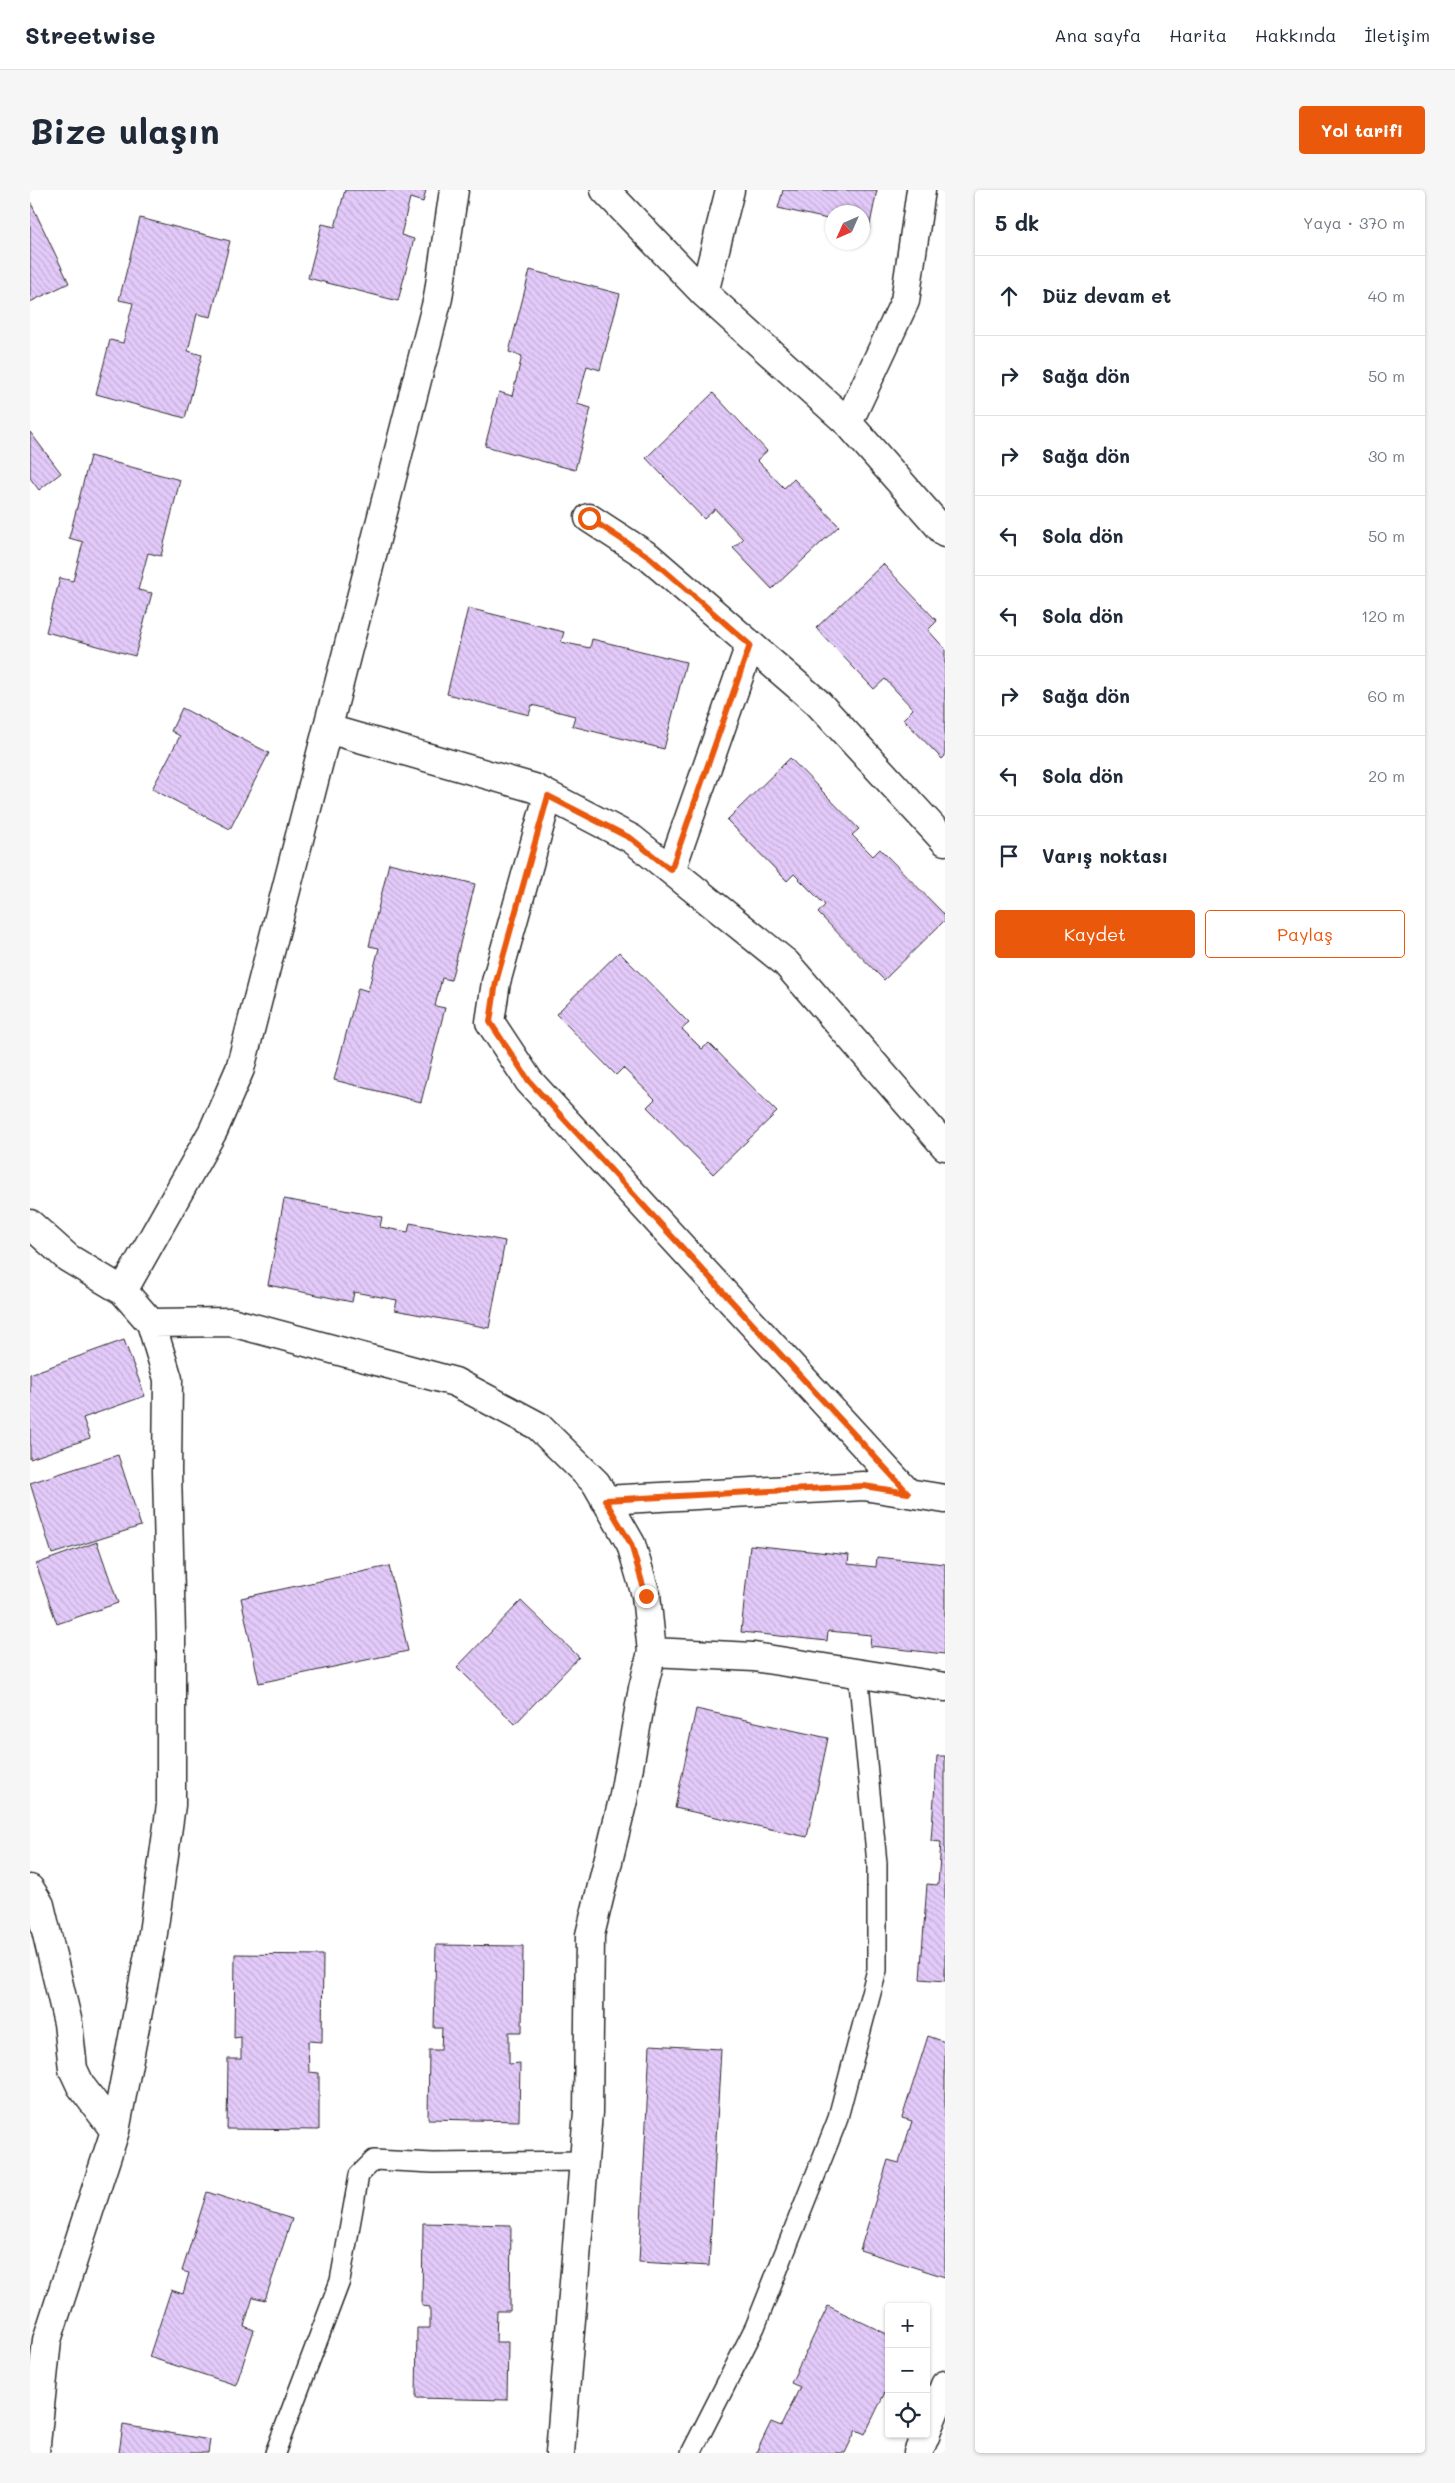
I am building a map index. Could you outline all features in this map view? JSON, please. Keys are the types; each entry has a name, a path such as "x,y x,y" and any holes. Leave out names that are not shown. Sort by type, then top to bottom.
{"street":[{"path":"124,1291 213,1131 240,1069 438,298 454,190"},
{"path":"605,190 704,293 848,423 945,533"},
{"path":"704,293 730,190"},
{"path":"848,423 904,301 921,190"},
{"path":"589,518 649,557 818,703 945,842"},
{"path":"671,870 750,645"},
{"path":"328,729 534,788 632,839 786,963 945,1146"},
{"path":"548,796 496,982 490,1022 529,1081 908,1493"},
{"path":"30,1224 68,1258 124,1291 151,1323 168,1379 167,1471 171,1635 171,1805 153,1933 115,2131 47,2340 38,2356 34,2453"},
{"path":"151,1323 231,1322 455,1382 538,1426 596,1483 631,1544 646,1596 652,1652 642,1688 623,1800 590,1935 588,2112 560,2453"},
{"path":"605,1500 864,1486 945,1498"},
{"path":"652,1652 754,1657 945,1687"},
{"path":"30,1889 40,1905 68,2023 73,2069 81,2086 115,2131"},
{"path":"930,2423 945,2385"},
{"path":"918,2453 924,2438"}],"lane":[{"path":"691,2453 755,2327 837,2121 878,1970 877,1863 858,1673"},
{"path":"275,2453 340,2281 359,2175 374,2160 433,2163 584,2161"}],"building":[{"path":"345,190 426,190 423,202 410,198 401,235 414,239 398,301 308,278 322,224 335,227"},
{"path":"783,190 877,190 870,224 870,205 825,205 825,218 778,208"},
{"path":"30,201 69,283 30,302"},
{"path":"140,218 230,241 211,317 197,314 188,351 202,355 185,418 96,394 110,340 123,343 133,303 119,300"},
{"path":"530,270 620,294 600,370 587,366 577,404 591,408 575,470 485,446 499,392 512,396 522,356 509,352"},
{"path":"713,393 767,451 757,460 784,488 794,479 839,526 772,589 733,548 743,539 715,509 704,519 646,458"},
{"path":"30,432 61,473 39,490 30,478"},
{"path":"90,456 180,480 161,556 148,553 138,590 152,593 135,656 46,632 60,578 73,581 83,542 69,538"},
{"path":"883,564 937,621 928,630 945,649 945,756 942,759 903,719 913,709 885,679 874,689 816,628"},
{"path":"468,608 564,632 561,642 590,648 592,639 686,662 664,749 572,726 575,716 532,705 529,715 447,694"},
{"path":"182,708 269,753 230,829 152,789 180,736 171,731"},
{"path":"790,758 859,829 852,835 873,856 880,849 945,915 945,920 884,980 818,913 825,905 794,874 787,881 727,820"},
{"path":"389,863 475,884 451,980 442,978 435,1006 445,1008 421,1102 334,1080 358,988 368,991 379,948 369,946"},
{"path":"619,952 689,1023 682,1029 702,1049 709,1043 777,1112 713,1174 647,1107 655,1099 623,1068 616,1075 556,1014"},
{"path":"284,1199 382,1217 380,1227 408,1232 410,1223 505,1241 489,1328 395,1310 397,1300 354,1292 352,1302 268,1285"},
{"path":"124,1340 145,1396 83,1418 90,1438 30,1459 30,1374"},
{"path":"118,1455 141,1526 52,1554 30,1483"},
{"path":"97,1542 118,1603 57,1624 36,1564"},
{"path":"750,1545 849,1555 848,1564 876,1567 877,1557 945,1564 945,1654 870,1646 871,1635 828,1631 827,1641 741,1632"},
{"path":"389,1566 408,1651 259,1683 241,1598"},
{"path":"521,1601 579,1657 515,1724 457,1667"},
{"path":"696,1709 828,1738 807,1837 675,1808"},
{"path":"937,1756 945,1756 945,1981 920,1979 927,1884 938,1885 941,1842 931,1841"},
{"path":"436,1945 523,1946 522,2032 509,2032 509,2064 520,2063 519,2121 428,2119 429,2050 441,2050 442,2028 434,2028"},
{"path":"235,1954 323,1955 322,2042 308,2041 309,2072 319,2073 319,2130 227,2129 228,2059 241,2059 241,2037 234,2038"},
{"path":"928,2036 945,2042 945,2277 860,2250 888,2160 899,2163 912,2121 902,2118"},
{"path":"650,2045 721,2049 709,2266 639,2262"},
{"path":"207,2192 292,2219 265,2300 253,2297 244,2326 254,2330 236,2385 149,2357 171,2290 183,2294 189,2273 182,2271"},
{"path":"423,2223 511,2225 510,2311 497,2311 496,2342 508,2342 507,2400 416,2398 417,2328 430,2328 430,2307 422,2306"},
{"path":"828,2306 885,2333 885,2392 865,2434 856,2430 845,2453 756,2453 771,2422 781,2426 800,2387 791,2383"},
{"path":"123,2425 210,2440 208,2453 119,2453"}],"route":[{"path":"589,518 649,557 750,645 671,870 632,839 548,796 496,982 490,1022 529,1081 908,1493 864,1486 605,1500 631,1544 646,1596"}]}
